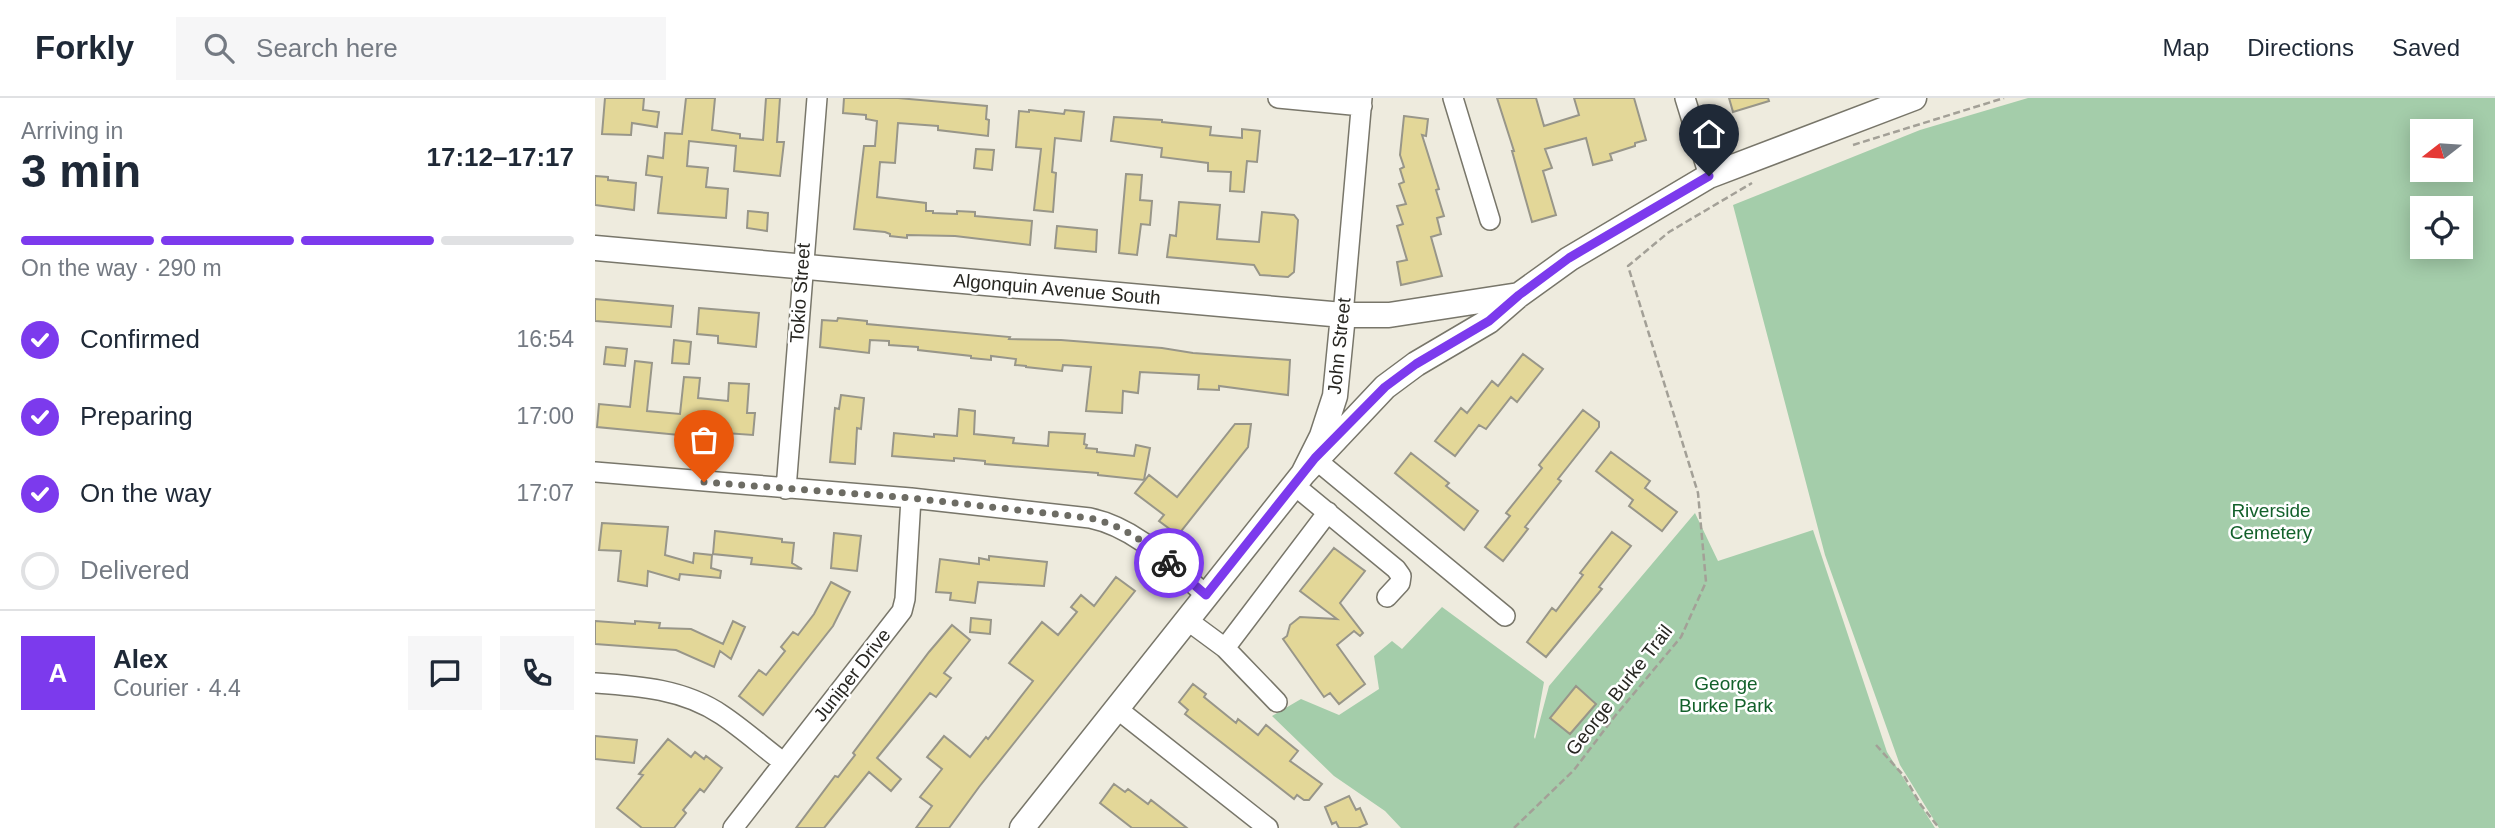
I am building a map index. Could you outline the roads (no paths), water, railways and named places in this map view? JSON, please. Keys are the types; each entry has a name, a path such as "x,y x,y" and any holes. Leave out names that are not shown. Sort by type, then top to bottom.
{"main road":[{"path":"1304,472 1385,387 1416,364 1489,321 1569,258 1709,176 1914,98"},
{"name":"Algonquin Avenue South","path":"595,248 1343,314 1389,315 1519,295"},
{"name":"John Street","path":"1022,828 1304,472 1322,436 1335,397 1343,314"}],"street":[{"name":"Tokio Street","path":"786,489 817,98"},
{"path":"1278,98 1362,102"},
{"path":"1453,98 1490,220"},
{"path":"1685,98 1709,176"},
{"name":"John Street","path":"1343,314 1362,102"},
{"path":"595,472 911,498 1069,515 1109,522 1124,529 1153,550 1206,595"},
{"path":"1304,472 1328,512 1401,576 1400,583 1387,597"},
{"path":"1304,472 1505,616"},
{"name":"Juniper Drive","path":"733,828 901,611 905,599 911,498"},
{"path":"1225,648 1328,512"},
{"path":"1187,620 1225,648 1277,702"},
{"path":"595,682 669,691 695,700 721,714 783,762"},
{"path":"1117,708 1268,828"}],"park label":[{"name":"Riverside Cemetery","path":"2271,521"},
{"name":"George Burke Park","path":"1726,694"}]}
